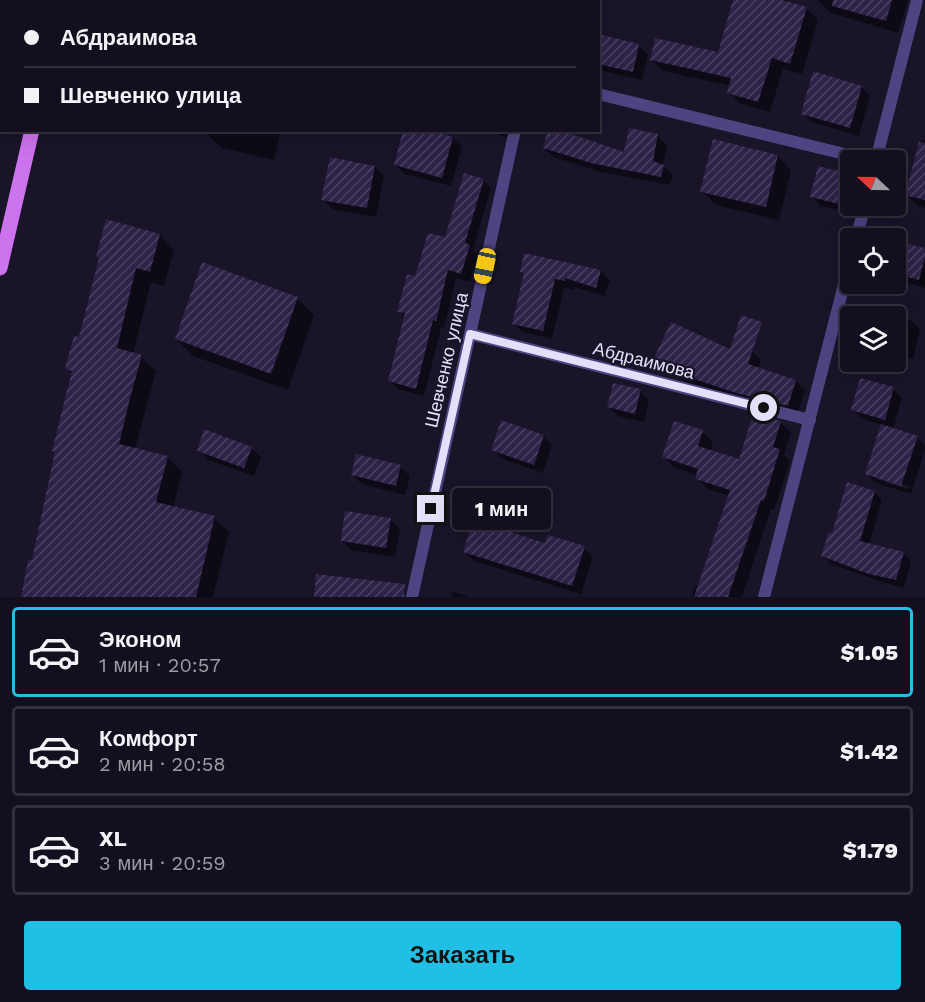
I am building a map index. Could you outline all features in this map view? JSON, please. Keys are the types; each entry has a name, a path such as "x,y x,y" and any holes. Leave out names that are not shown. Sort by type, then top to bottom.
{"main road":[{"path":"0,268 32,132"}],"street":[{"path":"879,150 917,0"},
{"path":"600,94 840,153"},
{"name":"Шевченко улица","path":"412,597 515,132"},
{"path":"764,597 842,294"},
{"name":"Абдраимова","path":"470,334 810,420"}],"building":[{"path":"733,0 782,0 807,7 790,64 772,58 758,102 727,93 731,78 650,60 655,38 718,52"},
{"path":"833,0 892,0 886,21 832,6"},
{"path":"600,34 639,44 633,72 600,64"},
{"path":"813,71 862,86 850,128 801,114"},
{"path":"629,128 658,134 653,161 664,165 661,177 591,163 543,148 547,132 565,132 624,152"},
{"path":"402,132 437,132 453,137 442,178 394,165"},
{"path":"713,139 778,155 766,207 700,192"},
{"path":"919,142 925,143 925,200 906,195"},
{"path":"330,157 375,166 367,208 321,200"},
{"path":"818,166 840,172 839,204 810,197"},
{"path":"464,173 484,179 465,243 470,245 461,274 448,270 416,389 388,381 405,313 397,312 407,274 415,276 428,233 445,237"},
{"path":"106,219 160,234 150,272 136,268 117,348 142,355 119,444 168,456 156,502 215,516 196,597 21,597 28,560 32,560 55,452 52,451 72,371 65,369 74,336 79,337 99,258 96,257"},
{"path":"906,243 925,248 919,280 906,277"},
{"path":"524,253 601,270 596,288 565,278 565,281 555,279 543,331 512,324 524,273 520,272"},
{"path":"202,262 298,297 271,374 175,339"},
{"path":"741,315 762,322 748,364 796,380 788,406 690,379 652,362 671,322 730,349"},
{"path":"860,378 894,387 885,420 851,410"},
{"path":"613,383 641,389 635,414 607,407"},
{"path":"753,414 781,421 773,447 780,449 764,501 761,500 728,597 694,597 730,490 695,479 698,469 662,457 674,421 703,430 698,446 739,459"},
{"path":"501,420 544,435 534,465 491,450"},
{"path":"881,424 918,436 901,486 865,474"},
{"path":"204,429 252,447 244,468 197,451"},
{"path":"356,454 401,465 396,486 351,475"},
{"path":"847,482 875,491 860,541 904,552 896,580 869,574 821,556 829,532 832,533"},
{"path":"345,511 391,518 386,548 341,541"},
{"path":"473,520 545,543 548,535 585,546 572,586 463,552"},
{"path":"316,574 405,584 404,597 314,597"}],"route":[{"path":"431,509 470,334 764,408"}]}
